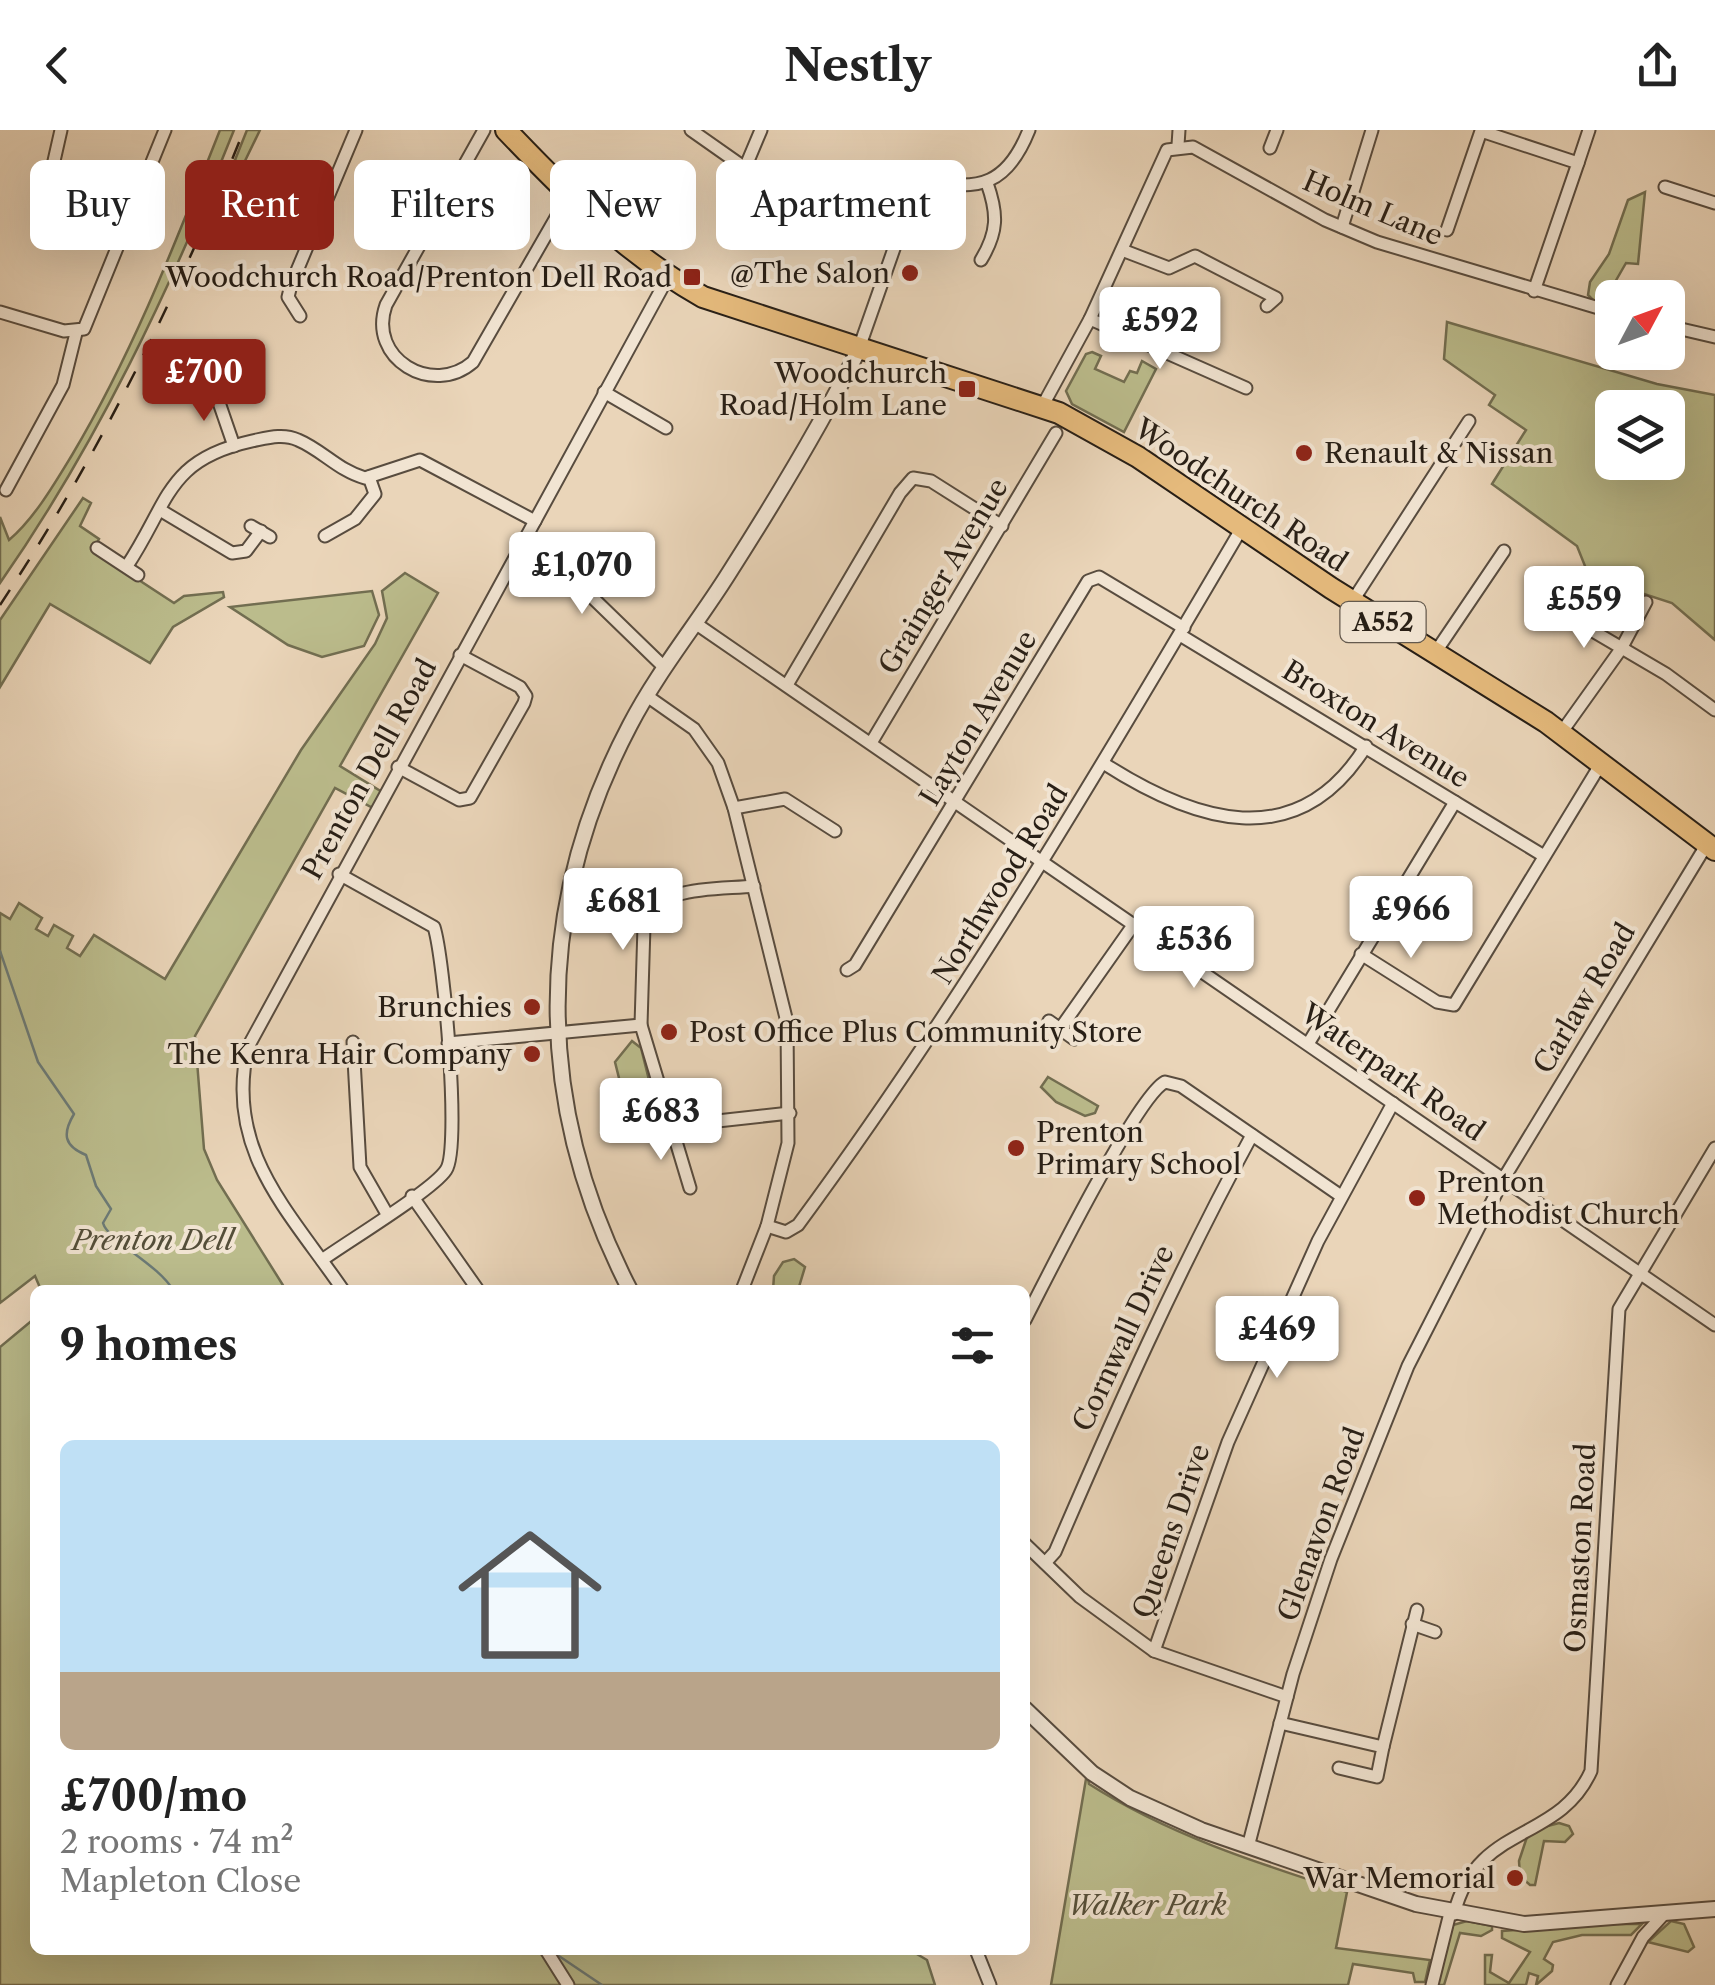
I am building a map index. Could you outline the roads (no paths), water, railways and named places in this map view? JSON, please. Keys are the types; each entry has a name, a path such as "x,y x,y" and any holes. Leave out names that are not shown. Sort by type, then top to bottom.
{"highway":[{"name":"Woodchurch Road","path":"506,130 550,175"},
{"name":"Woodchurch Road","path":"630,250 702,297 1043,406 1138,457 1352,602 1562,733 1711,847"}],"street":[{"path":"54,160 61,130"},
{"path":"0,312 76,333 84,329 96,308 165,130"},
{"path":"300,316 288,297 291,285 356,130"},
{"path":"484,130 382,315 390,352 418,373 449,377 473,362 550,228"},
{"path":"692,130 734,160"},
{"path":"748,160 761,130"},
{"path":"966,185 987,183 1019,156 1030,130"},
{"path":"1043,406 1090,320 1167,150 1178,146 1179,130"},
{"path":"1270,148 1277,130"},
{"path":"1342,227 1372,130"},
{"path":"1448,230 1481,130 1578,164"},
{"path":"1534,291 1590,130"},
{"name":"Holm Lane","path":"1178,146 1194,147 1342,227 1595,307"},
{"path":"981,262 996,233 997,215 987,183"},
{"path":"1665,187 1715,204"},
{"path":"628,1285 597,1221 570,1136 557,974 572,872 593,804 647,696 799,458 858,350 894,250"},
{"path":"1122,250 1169,268 1195,256 1276,298 1267,306"},
{"name":"Prenton Dell Road","path":"339,1285 264,1178 244,1129 242,1074 259,1020 668,277"},
{"path":"1090,320 1246,388"},
{"path":"1685,330 1715,338"},
{"path":"7,490 63,386 76,333"},
{"path":"214,388 234,446"},
{"path":"604,392 666,428"},
{"path":"1352,602 1469,421"},
{"name":"Grainger Avenue","path":"871,743 1056,433"},
{"path":"97,548 132,570 165,494 182,472 234,446 265,438 297,439 354,475 370,477 420,460 535,522"},
{"path":"325,536 344,534 366,508 375,494 370,477"},
{"path":"787,685 900,493 914,478 930,482 1002,526"},
{"path":"160,510 232,554 246,551 261,531"},
{"name":"Northwood Road","path":"767,1226 786,1232 798,1225 944,1021 1043,863 1243,526"},
{"path":"528,535 665,668"},
{"path":"1435,653 1504,551"},
{"name":"Layton Avenue","path":"847,970 855,966 957,803 1088,580 1099,578 1112,584 1182,632"},
{"path":"1562,733 1621,650 1646,602"},
{"path":"1569,617 1666,674 1715,710"},
{"name":"Waterpark Road","path":"695,623 1715,1326"},
{"name":"Broxton Avenue","path":"1182,632 1544,856"},
{"path":"398,767 459,800 470,798 524,703 526,696 520,688 460,655"},
{"path":"647,696 694,728 718,762 734,808 786,1022 788,1143 767,1226 744,1285"},
{"path":"1103,763 1185,809 1246,818 1311,802 1350,770 1366,746"},
{"path":"1361,954 1437,1002 1454,1005 1602,762"},
{"path":"734,808 784,799 826,830"},
{"path":"1308,1044 1455,802"},
{"name":"Carlaw Road","path":"1504,1178 1711,847"},
{"path":"322,1260 446,1170 454,1152 448,1044 434,927 339,874"},
{"path":"690,1188 642,1025 644,926 652,907 670,897 754,886"},
{"path":"1060,1030 1134,924"},
{"path":"1049,1021 1074,1039"},
{"path":"448,1044 642,1025"},
{"path":"353,1042 360,1167 387,1214"},
{"path":"1030,1311 1156,1086 1173,1081 1341,1196"},
{"name":"Queens Drive","path":"1154,1651 1228,1442 1341,1196 1393,1102"},
{"path":"672,1126 790,1113"},
{"name":"Cornwall Drive","path":"1045,1564 1055,1552 1127,1383 1252,1135"},
{"name":"Osmaston Road","path":"1432,1985 1450,1913 1464,1881 1501,1843 1561,1812 1583,1789 1591,1771 1618,1309 1715,1148"},
{"name":"Glenavon Road","path":"1248,1847 1287,1697 1348,1514 1408,1366 1504,1178"},
{"path":"412,1196 474,1285"},
{"path":"1030,1549 1121,1630 1154,1651 1287,1697"},
{"path":"1339,1768 1377,1777 1417,1610"},
{"path":"1412,1624 1435,1632"},
{"path":"1030,1714 1092,1773 1130,1798 1248,1847 1450,1913 1524,1924 1715,1909"},
{"path":"1280,1723 1384,1748"},
{"path":"1617,1985 1642,1937 1664,1914"},
{"path":"549,1955 568,1985"},
{"path":"981,1955 990,1985"}],"waterway":[{"path":"0,951 38,1062 74,1114 67,1139 73,1148 86,1155 96,1186 111,1209 103,1223 170,1285"},
{"path":"557,1955 602,1985"}],"railway":[{"path":"0,605 70,491 134,374 192,254 244,130"}],"place":[{"name":"@The Salon","path":"910,273"},
{"name":"Woodchurch Road/Prenton Dell Road","path":"692,277"},
{"name":"Woodchurch Road/Holm Lane","path":"967,389"},
{"name":"Renault & Nissan","path":"1304,453"},
{"name":"Brunchies","path":"532,1007"},
{"name":"Post Office Plus Community Store","path":"669,1032"},
{"name":"The Kenra Hair Company","path":"532,1054"},
{"name":"Prenton Primary School","path":"1016,1148"},
{"name":"Prenton Methodist Church","path":"1417,1198"},
{"name":"War Memorial","path":"1515,1878"}],"park label":[{"name":"Prenton Dell","path":"153,1240"},
{"name":"Walker Park","path":"1147,1905"}]}
